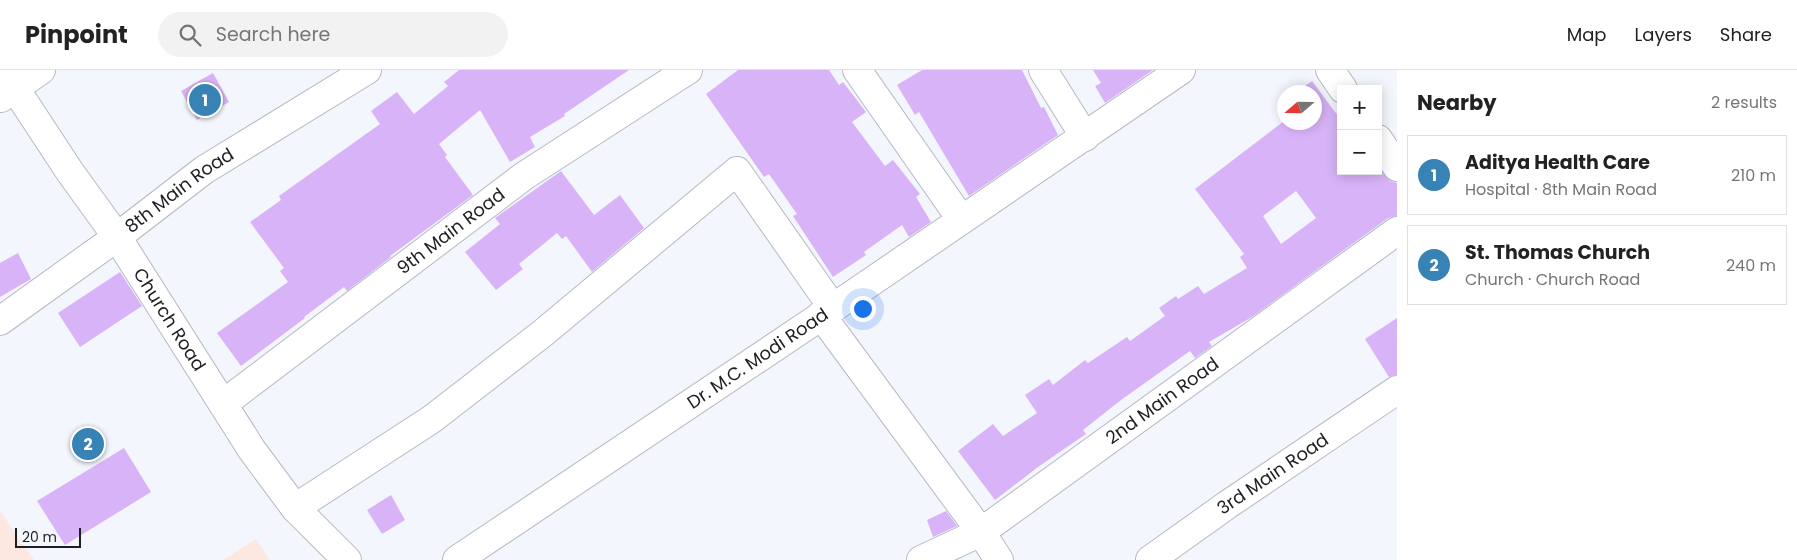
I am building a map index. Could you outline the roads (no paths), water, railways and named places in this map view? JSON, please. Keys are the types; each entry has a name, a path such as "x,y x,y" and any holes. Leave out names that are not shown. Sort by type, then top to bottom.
{"street":[{"path":"6,85 41,70"},
{"name":"8th Main Road","path":"0,321 117,237 204,170 367,70"},
{"name":"9th Main Road","path":"223,404 524,176 688,70"},
{"path":"857,70 961,219"},
{"path":"1043,70 1086,137"},
{"name":"Dr. M.C. Modi Road","path":"457,560 961,219 1086,137 1181,70"},
{"path":"1330,70 1340,85"},
{"name":"Church Road","path":"6,85 117,237 148,289 252,450 295,508 347,560"},
{"path":"1382,145 1397,167"},
{"path":"295,508 432,419 543,333 737,171 827,311 999,560"},
{"name":"2nd Main Road","path":"921,560 981,532 1397,230"},
{"name":"3rd Main Road","path":"1150,560 1235,499 1397,390"}],"place":[{"name":"Aditya Health Care","path":"205,100"},
{"name":"St. Thomas Church","path":"88,444"}]}
